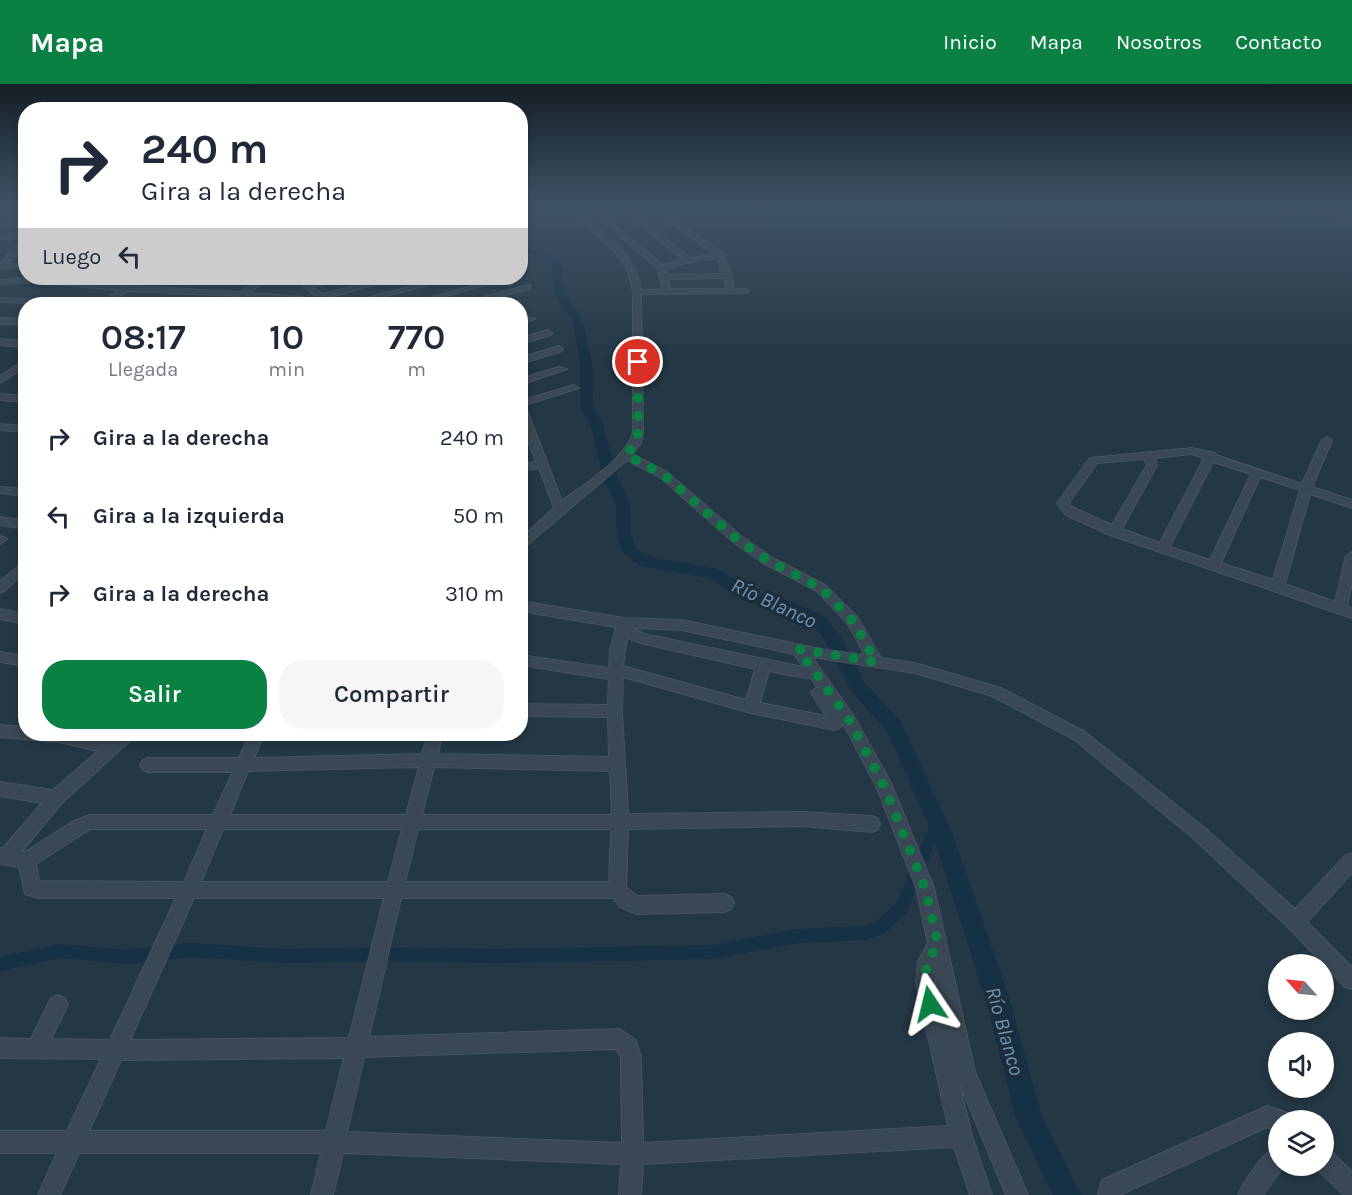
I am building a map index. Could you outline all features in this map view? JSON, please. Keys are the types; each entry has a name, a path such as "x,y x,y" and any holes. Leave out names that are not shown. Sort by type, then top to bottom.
{"street":[{"path":"528,539 542,524 626,455 636,443 638,432 637,292 634,274 624,258"},
{"path":"647,258 663,273 666,291"},
{"path":"663,273 669,264 702,258"},
{"path":"721,258 728,276 730,291"},
{"path":"0,267 18,266"},
{"path":"663,273 728,276"},
{"path":"0,282 18,280"},
{"path":"0,310 29,285"},
{"path":"95,285 272,297"},
{"path":"113,297 130,285"},
{"path":"241,297 254,285"},
{"path":"309,286 313,285"},
{"path":"309,286 320,297 367,285"},
{"path":"374,297 420,285"},
{"path":"444,297 474,285"},
{"path":"492,285 505,297 527,287"},
{"path":"416,286 426,297"},
{"path":"637,292 746,291"},
{"path":"0,300 18,300"},
{"path":"0,321 18,322"},
{"path":"528,339 548,333"},
{"path":"0,342 18,343"},
{"path":"528,359 559,349"},
{"path":"0,368 18,370"},
{"path":"528,380 562,369"},
{"path":"0,380 18,371"},
{"path":"528,402 574,388"},
{"path":"0,397 18,398"},
{"path":"528,425 560,510"},
{"path":"0,427 18,428"},
{"path":"1278,586 1306,488 1328,440"},
{"path":"1352,504 1211,455 1184,450 1149,457 1112,457 1094,460 1063,503 1070,512 1114,532 1346,611 1352,556"},
{"path":"626,455 664,475 737,539 767,560 821,588 853,621 871,661"},
{"path":"1163,549 1211,455"},
{"path":"1114,532 1152,465 1149,457"},
{"path":"528,465 541,464"},
{"path":"1214,565 1257,472"},
{"path":"0,490 18,492"},
{"path":"0,521 18,524"},
{"path":"0,573 18,577"},
{"path":"0,588 18,578"},
{"path":"528,608 624,627 682,626 825,655 915,668 996,692 1080,736 1200,834 1295,922 1352,980"},
{"path":"0,614 18,617"},
{"path":"624,627 641,638 763,664 808,670 848,718 884,786 925,888 965,1073 1017,1195"},
{"path":"624,627 617,652 616,673 615,711 620,822 617,890 625,900 636,905 725,903"},
{"path":"528,661 616,673 751,708 835,724 836,720 798,649"},
{"path":"0,657 18,660"},
{"path":"751,708 763,664"},
{"path":"528,710 615,711"},
{"path":"0,731 18,732"},
{"path":"81,741 111,748"},
{"path":"3,857 56,798 120,741"},
{"path":"49,1195 189,890 254,741"},
{"path":"322,1195 379,950 433,741"},
{"path":"148,765 428,760 617,764"},
{"path":"0,789 56,798"},
{"path":"3,857 27,860 78,826 89,822 218,820 620,822 802,819 849,820 872,824"},
{"path":"27,860 31,888 39,890 617,890"},
{"path":"1295,922 1352,861"},
{"path":"938,943 927,962 925,982 961,1136 981,1195"},
{"path":"36,1049 58,1005"},
{"path":"0,1048 116,1051 356,1050 619,1040 628,1046 631,1057 633,1154 630,1195"},
{"path":"1109,1195 1110,1188 1268,1116"},
{"path":"0,1142 335,1142 633,1154 961,1136"},
{"path":"1249,1195 1268,1169"},
{"path":"1334,1170 1352,1187"}],"waterway":[{"name":"Río Blanco","path":"548,258 556,261 559,293 578,321 586,364 587,408 596,423 611,479 623,504 624,534 629,552 646,562 713,573 748,596 787,606 820,621 838,647 858,687 894,726 943,835 998,1001 1029,1118 1067,1195"},
{"path":"0,964 60,951 127,957 190,950 284,956 380,954 495,956 713,952 797,936 864,933 879,929 902,907 937,822"}],"route":[{"path":"638,362 638,432 636,443 626,455 664,475 737,539 767,560 821,588 842,607 853,621 876,662 798,649 848,718 871,761 884,786 925,888 938,943 927,962 925,971 930,1004"}]}
